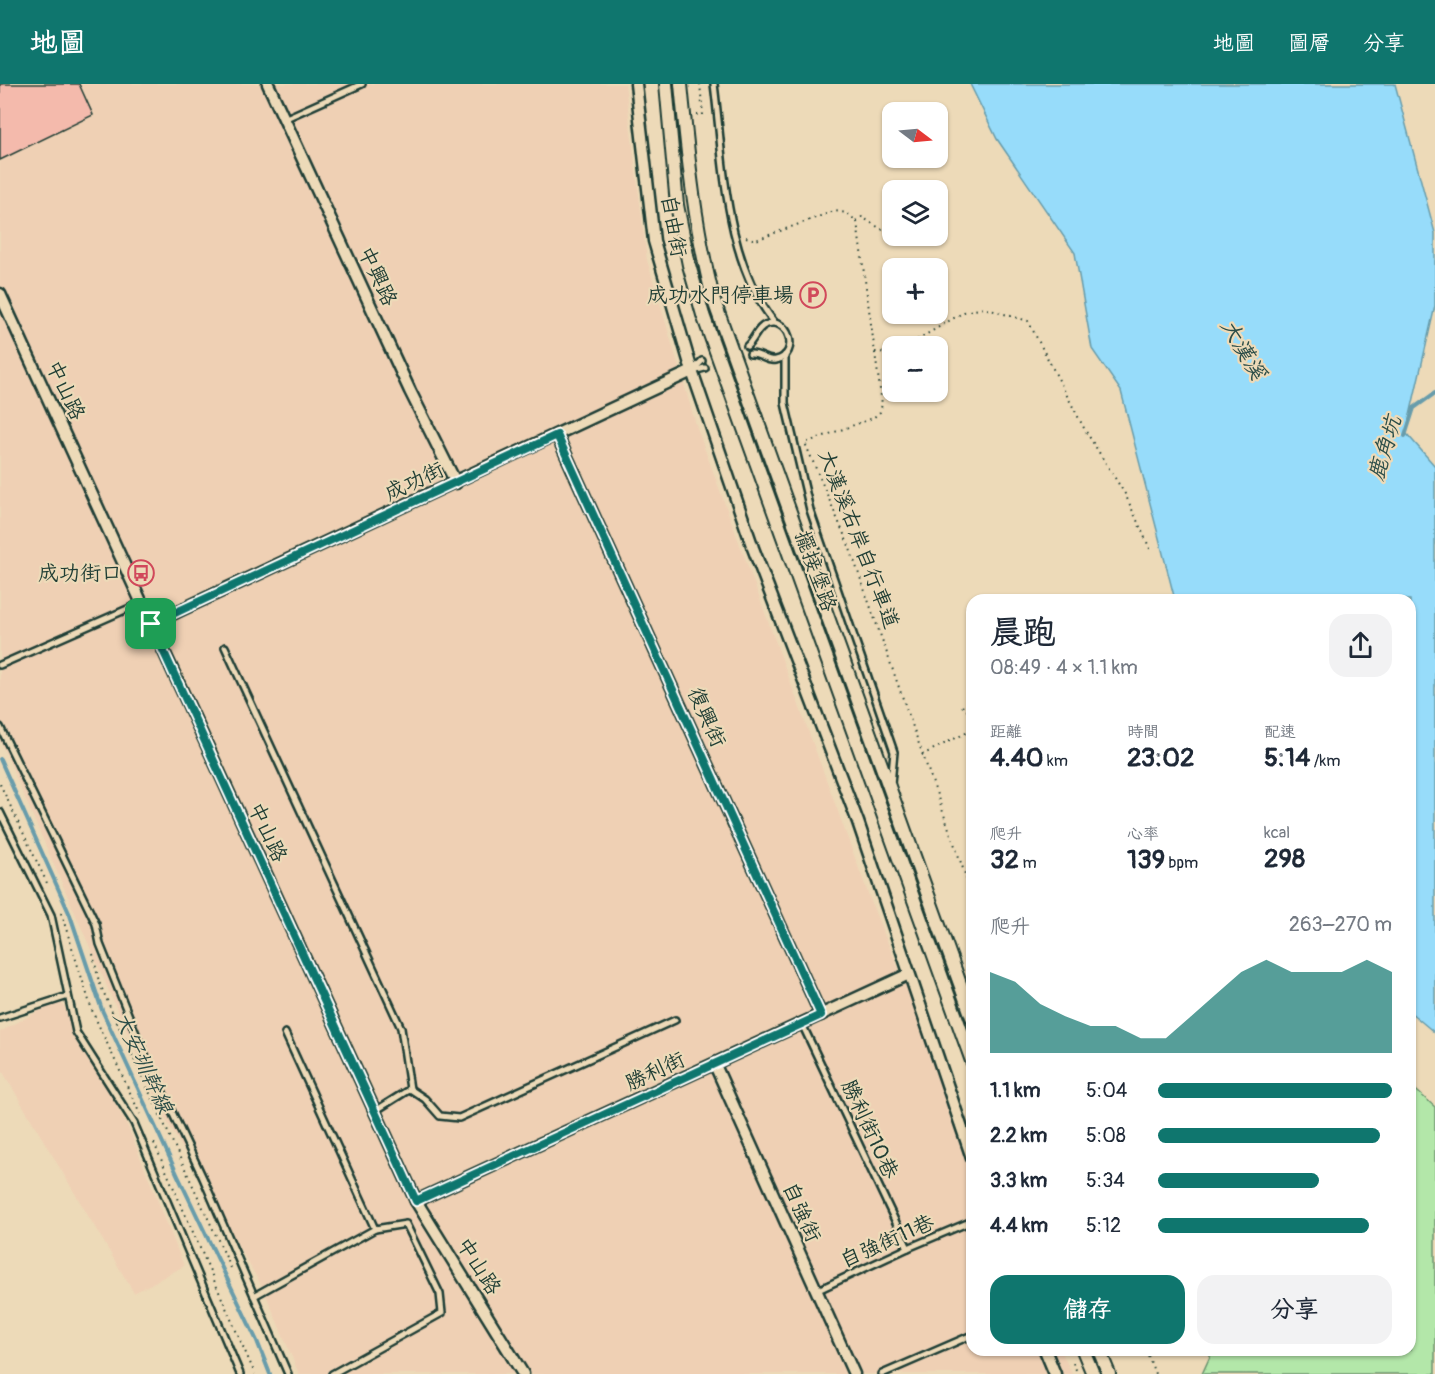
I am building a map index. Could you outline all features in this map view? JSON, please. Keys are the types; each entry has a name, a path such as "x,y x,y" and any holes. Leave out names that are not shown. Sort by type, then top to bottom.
{"street":[{"name":"中興路","path":"268,84 410,392 456,483"},
{"name":"自由街","path":"636,84 654,241 692,372 753,548 858,822 966,1140"},
{"name":"擺接堡路","path":"666,84 677,206 689,265 703,315 966,1044"},
{"name":"擺接堡路","path":"681,84 690,185 701,254 714,302 966,1000"},
{"name":"中山路","path":"0,294 416,1201 523,1374"},
{"name":"成功街","path":"151,624 692,372"},
{"name":"復興街","path":"557,435 821,1015"},
{"name":"勝利街","path":"416,1201 909,974"},
{"name":"自強街","path":"715,1065 854,1374"},
{"path":"1048,1356 1055,1374"},
{"path":"1086,1356 1093,1374"},
{"path":"1101,1356 1108,1374"}],"lane":[{"path":"284,119 362,84"},
{"path":"714,84 727,188 739,254 748,282 775,323"},
{"path":"747,346 758,330 766,324 775,323 785,327 790,336 791,346 785,355 777,360 768,360 756,353 750,354"},
{"path":"785,355 785,403 810,510 894,752 891,792"},
{"name":"成功街","path":"692,372 702,361"},
{"name":"成功街","path":"692,372 705,368"},
{"path":"0,666 142,602"},
{"path":"225,647 401,1028 410,1089 425,1099 440,1116 459,1118 675,1020"},
{"path":"0,727 96,924 100,944 141,1046 288,1374"},
{"path":"0,812 51,915 76,1032 134,1123 240,1374"},
{"path":"0,1018 68,996"},
{"name":"勝利街10巷","path":"802,1024 908,1248"},
{"path":"285,1033 375,1228"},
{"path":"375,1111 410,1089"},
{"path":"254,1296 375,1228 406,1224 440,1294 442,1313 332,1374"},
{"name":"自強街11巷","path":"816,1291 966,1224"},
{"path":"882,1374 966,1338"}],"path":[{"path":"698,115 703,115 700,84"},
{"path":"741,232 747,238 756,240 834,211 847,213 856,221 862,217 882,229"},
{"name":"大漢溪右岸自行車道","path":"856,221 882,404 880,412 873,418 805,442 849,546 966,877"},
{"path":"923,336 963,312 984,308 1028,321 1085,430 1125,494 1151,551"},
{"path":"875,352 882,352"},
{"path":"962,706 966,710"},
{"path":"922,755 966,733"},
{"path":"0,784 51,891"},
{"path":"61,912 93,1013 143,1120"},
{"path":"153,1142 255,1374"},
{"path":"1148,1356 1155,1374"},
{"path":"1073,1363 1077,1372"}],"shaded area":[{"path":"0,84 625,84 647,260 697,428 876,915 966,1126 966,1356 1064,1356 1072,1374 299,1374 264,1290 163,1115 0,741"},
{"path":"60,999 128,1127 184,1266 134,1293 0,1067 0,1032"}],"green space":[{"path":"1416,1090 1435,1107 1435,1374 1202,1374 1210,1356 1416,1356"}],"water":[{"name":"大漢溪","path":"970,84 1395,84 1435,233 1435,306 1406,433 1435,466 1435,1033 1416,1017 1416,594 1173,594 1121,391 1092,349 1075,253 997,139"}],"building":[{"path":"0,84 79,84 93,115 0,160"}],"waterway":[{"name":"鹿角坑","path":"1405,436 1414,408 1435,393"},
{"name":"大安圳幹線","path":"0,759 70,915 102,1010 257,1341 270,1374"}],"place":[{"name":"成功水門停車場","path":"813,295"},
{"name":"成功街口","path":"141,573"}],"route":[{"path":"557,435 821,1015 416,1201 151,624 557,435"}]}
